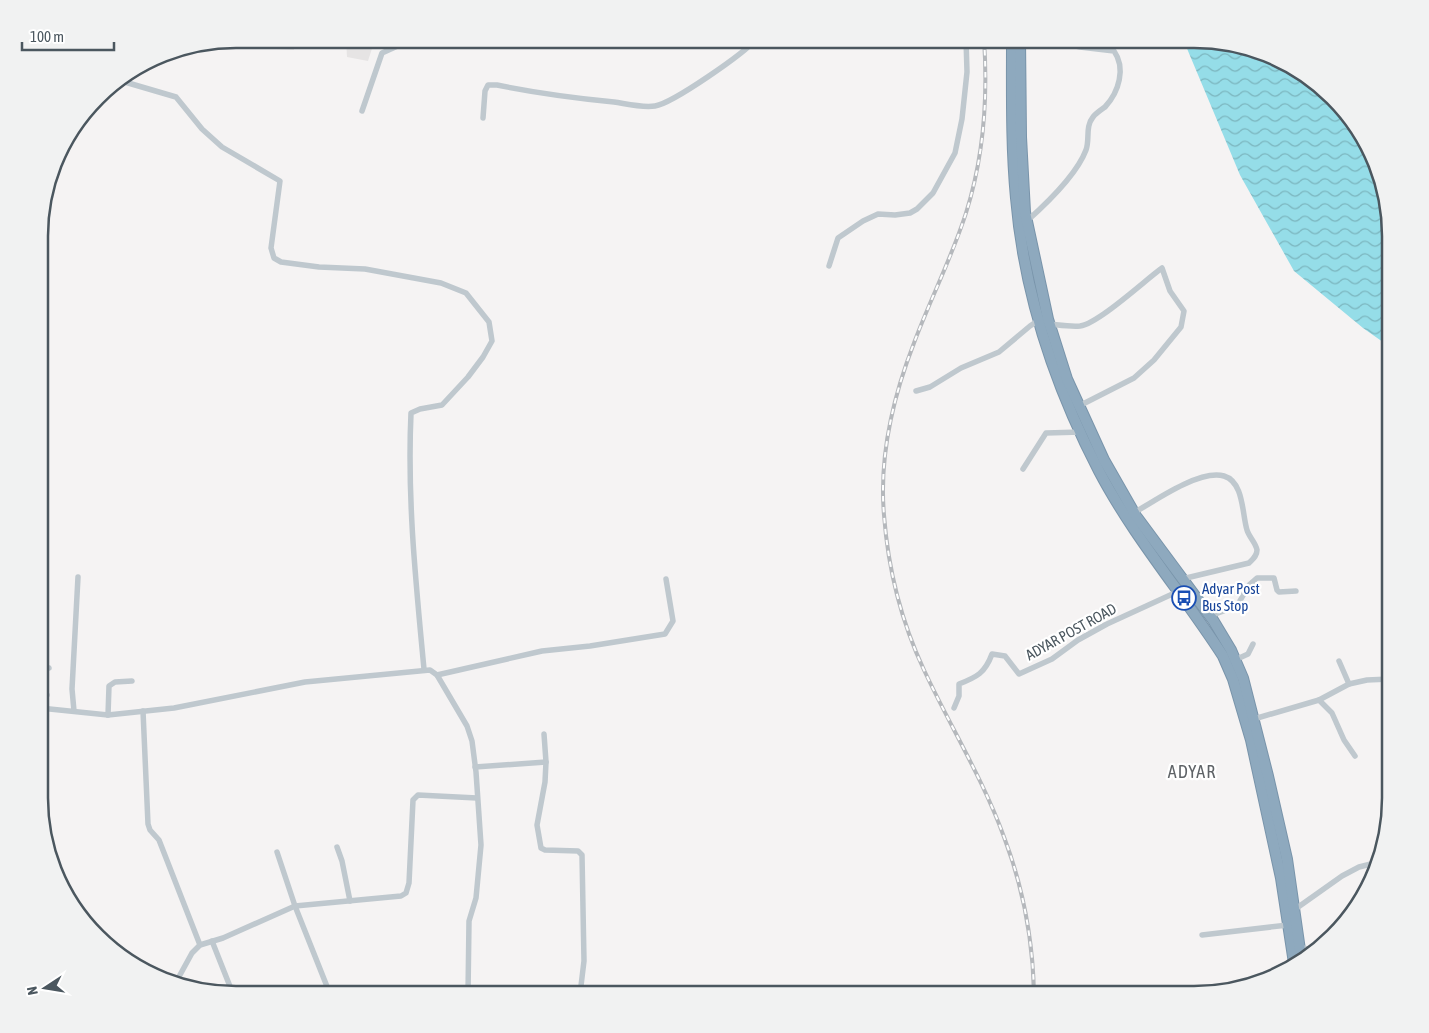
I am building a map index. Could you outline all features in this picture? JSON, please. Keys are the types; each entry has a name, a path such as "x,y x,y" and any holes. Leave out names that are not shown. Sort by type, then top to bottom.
{"highway":[{"path":"1012,48 1012,137 1021,240 1031,292 1057,379 1099,472 1138,526 1223,656 1233,679 1253,749 1281,878 1293,957"},
{"path":"1020,48 1021,137 1027,221 1049,324 1067,379 1104,460 1134,513 1138,526 1210,616 1231,650 1243,678 1287,860 1294,910 1304,950"}],"street":[{"path":"362,111 382,53 393,48"},
{"path":"483,118 485,91 488,85 626,104 661,105 747,48"},
{"path":"829,266 838,238 863,221 878,214 895,215 910,213 917,209 933,193 955,153 962,119 967,72 966,48"},
{"path":"1027,221 1044,205 1080,163 1087,148 1088,127 1093,116 1112,98 1118,85 1120,71 1118,58 1114,50 1093,48"},
{"path":"126,82 176,97 202,129 222,147 280,181 272,248 274,258 281,262 319,267 365,269 441,283 466,293 489,322 492,341 468,377 442,405 420,409 411,413 409,451 414,560 424,669"},
{"path":"1049,324 1080,326 1116,305 1162,268 1170,291 1184,311 1181,327 1154,360 1141,372 1134,378 1080,406"},
{"path":"916,391 930,387 961,368 999,352 1039,320"},
{"path":"1023,470 1046,433 1081,432"},
{"path":"1134,513 1178,487 1213,474 1226,476 1233,483 1239,493 1248,532 1257,551 1256,556 1249,563 1182,579"},
{"path":"74,711 72,689 78,577"},
{"path":"1210,616 1237,606 1249,585 1257,578 1274,578 1277,590 1280,592 1296,591"},
{"path":"437,676 542,651 590,646 666,634 673,621 666,579"},
{"name":"ADYAR POST ROAD","path":"954,708 959,696 959,684 973,679 986,668 992,654 1005,656 1019,674 1052,659 1078,640 1107,624 1179,591"},
{"path":"1235,660 1248,654 1253,644"},
{"path":"1339,661 1348,684"},
{"path":"48,709 108,715 174,708 305,682 380,676 424,669 430,670 437,676 467,726 472,741 481,845 476,898 469,922 468,986"},
{"path":"1254,720 1319,700 1348,684 1382,679"},
{"path":"108,715 109,686 115,682 132,681"},
{"path":"1319,700 1332,713 1344,740 1355,756"},
{"path":"143,711 148,824 158,840 200,945"},
{"path":"544,734 545,782 537,825 541,848 545,850 578,851 582,855 584,960 581,986"},
{"path":"475,767 546,762"},
{"path":"180,977 192,953 200,945 295,906 393,898 406,893 409,883 413,800 415,797 418,795 477,798"},
{"path":"337,848 342,861 350,901"},
{"path":"277,852 295,906 327,986"},
{"path":"1294,910 1342,876 1359,867 1369,864"},
{"path":"1202,935 1288,925"},
{"path":"212,941 230,986"}],"shaded area":[{"path":"258,48 294,48 294,50"},
{"path":"346,48 372,48 368,61 347,57"}],"water":[{"path":"1187,48 1230,51 1254,57 1277,67 1298,79 1318,94 1335,111 1350,131 1372,175 1380,211 1382,235 1382,341 1294,271 1240,175"}],"railway":[{"path":"984,48 985,105 977,170 966,213 906,364 894,406 886,449 883,493 884,515 892,574 909,633 934,691 996,815 1011,856 1026,914 1032,954 1034,986"}],"place":[{"name":"Adyar Post Bus Stop","path":"1184,598"}],"district":[{"name":"ADYAR","path":"1192,772"}]}
